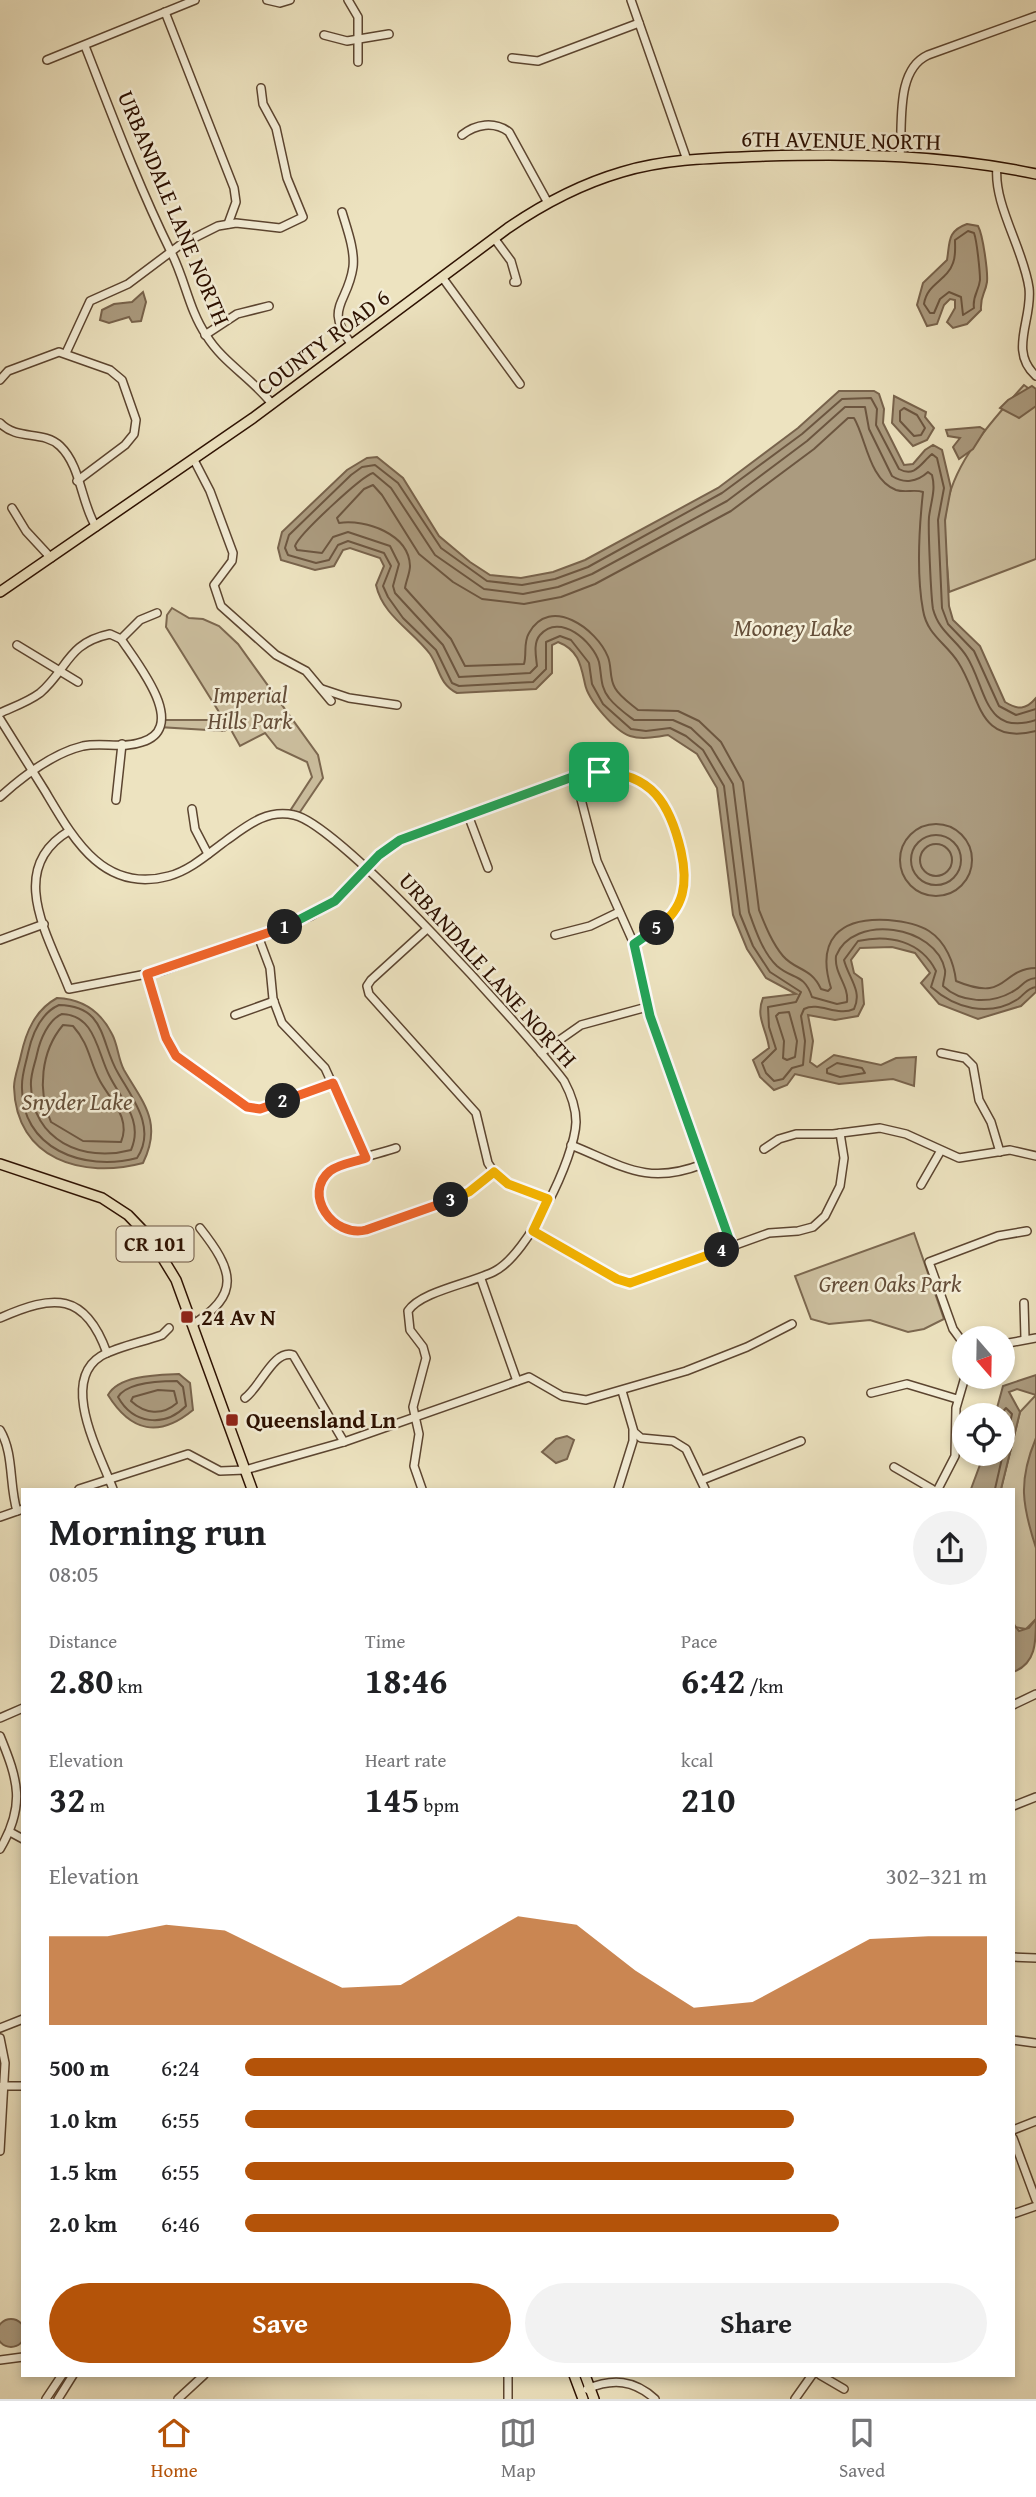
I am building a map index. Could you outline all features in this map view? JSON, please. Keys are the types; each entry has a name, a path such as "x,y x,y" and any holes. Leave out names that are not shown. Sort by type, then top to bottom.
{"main road":[{"name":"6TH AVENUE NORTH","path":"687,160 900,155 1036,174"},
{"name":"COUNTY ROAD 6","path":"0,592 194,460 494,238 548,203 620,173 687,160"},
{"name":"CR 101","path":"0,1164 94,1195 128,1215 151,1239 168,1263 252,1488"},
{"path":"575,2377 584,2393 594,2399"}],"street":[{"path":"47,60 195,0"},
{"path":"267,0 290,0"},
{"path":"348,0 356,12 358,62"},
{"path":"631,0 687,160"},
{"path":"165,12 234,188 236,202 228,224"},
{"path":"900,155 907,78 914,64 928,55 1036,16"},
{"path":"512,58 538,61 639,23"},
{"path":"324,35 335,40 358,40 389,34"},
{"name":"URBANDALE LANE NORTH","path":"85,46 148,208 171,251 205,335 272,404"},
{"path":"66,353 90,300 128,284 171,251 209,230 228,224 280,228 303,217 286,178 276,128 263,104 261,88"},
{"path":"462,135 471,128 487,125 498,126 509,132 548,203"},
{"path":"998,167 1000,191 1029,289 1022,349 1026,363 1036,376"},
{"path":"342,212 353,267 337,312 339,327 352,345"},
{"path":"494,238 511,261 517,282 514,282"},
{"path":"442,277 520,384"},
{"path":"205,335 237,314 269,306"},
{"path":"0,380 15,368 55,353 66,353 117,374 126,388 136,420 130,440 77,481"},
{"path":"0,423 13,433 54,442 66,454 87,511 96,527"},
{"path":"194,460 210,491 233,553 232,561 214,585 221,606 276,655 306,671 331,701"},
{"path":"12,508 26,531 51,558"},
{"path":"121,639 140,620 157,613"},
{"path":"0,713 39,693 67,657 84,643 110,634 121,639 158,700 162,713 159,727 145,741 80,747 33,772 0,796"},
{"path":"17,645 78,682"},
{"path":"321,689 349,698 397,705"},
{"name":"URBANDALE LANE NORTH","path":"0,719 69,831 82,849 102,866 138,878 169,876 208,854 259,818 288,814 315,824 427,929 541,1053 570,1091 576,1114 571,1145 533,1231 504,1266 481,1279 422,1299 408,1311 410,1330 423,1347 426,1358 413,1407 414,1417"},
{"path":"116,800 122,744"},
{"path":"69,831 48,847 38,865 35,896 69,989 147,974 258,936 323,910 346,892 379,855 400,840 575,776 611,772 635,778 654,792 674,822 685,869 681,901 669,919 634,944"},
{"path":"575,776 597,861 634,944 647,1007 732,1247"},
{"path":"192,808 195,829 208,854"},
{"path":"468,815 488,868"},
{"path":"555,935 590,926 619,912"},
{"path":"0,940 44,923"},
{"path":"427,929 371,980 367,990 476,1113 486,1156 494,1172 508,1184 548,1199"},
{"path":"258,936 270,968 274,1001 282,1023 325,1068 366,1158"},
{"path":"147,974 170,1048 184,1063 241,1104 253,1108 267,1107 333,1083"},
{"path":"235,1015 274,1001"},
{"path":"541,1053 580,1025 647,1007"},
{"path":"941,1054 965,1058 973,1066 979,1100 991,1122 1000,1152"},
{"path":"764,1149 787,1136 841,1133 866,1128 893,1130 940,1152 969,1159 1019,1150 1036,1156"},
{"path":"533,1231 617,1279 630,1283 776,1231 806,1230 820,1222 840,1186 844,1158 841,1133"},
{"path":"571,1145 654,1175 674,1174 703,1164"},
{"path":"396,1148 330,1171 323,1181 320,1193 324,1209 337,1227 352,1232 366,1230 462,1196 494,1172"},
{"path":"920,1185 940,1152"},
{"path":"192,1325 207,1317 220,1304 228,1278 224,1260 200,1228"},
{"path":"952,1326 929,1262 998,1236 1027,1231"},
{"path":"481,1279 517,1381"},
{"path":"0,1318 45,1302 72,1305 93,1321 107,1353"},
{"path":"1024,1303 1025,1338"},
{"path":"82,1488 188,1454 220,1471 245,1471 344,1442 529,1377 562,1396 578,1400 622,1391 717,1360 792,1324"},
{"path":"113,1488 83,1406 81,1388 86,1371 107,1353 162,1335 169,1328"},
{"path":"1015,1341 1036,1338"},
{"path":"245,1398 257,1389 276,1357 284,1353 293,1355 344,1442"},
{"path":"871,1393 907,1384 957,1399"},
{"path":"939,1488 955,1456 957,1399 960,1390"},
{"path":"618,1488 633,1441 622,1391"},
{"path":"414,1417 419,1434 414,1466 422,1488"},
{"path":"632,1427 641,1438 673,1441 686,1449 705,1488"},
{"path":"0,1430 7,1445 10,1489 20,1510 0,1517"},
{"path":"702,1480 801,1441"},
{"path":"894,1467 930,1488"},
{"path":"1015,1704 1036,1694"},
{"path":"0,1717 21,1709"},
{"path":"0,1735 18,1791 16,1816 0,1849"},
{"path":"1015,1805 1036,1797"},
{"path":"10,1832 21,1838"},
{"path":"1015,1956 1036,1958"},
{"path":"0,2028 21,2020"},
{"path":"0,2039 4,2054 0,2151"},
{"path":"1015,2040 1035,2043"},
{"path":"2,2086 21,2086"},
{"path":"1015,2129 1036,2121"},
{"path":"1015,2143 1036,2200"},
{"path":"1015,2213 1036,2206"},
{"path":"0,2360 21,2357"},
{"path":"46,2399 61,2377"},
{"path":"58,2399 72,2377"},
{"path":"178,2399 202,2377"},
{"path":"508,2377 508,2396 519,2396"},
{"path":"795,2399 811,2377"},
{"path":"823,2377 844,2389"},
{"path":"584,2393 607,2382 629,2379 655,2399"}],"green space":[{"path":"1024,385 1036,394 1036,559 949,592 945,522 953,483 985,431"},
{"name":"Imperial Hills Park","path":"172,608 189,618 203,619 219,626 238,644 318,755 323,778 298,815 288,814 312,777 307,762 277,748 265,733 240,746 230,728 224,731 159,727 162,720 224,720 166,627 167,615"},
{"name":"Green Oaks Park","path":"914,1233 944,1319 924,1329 908,1332 870,1320 829,1324 811,1319 795,1276"},
{"path":"1036,1395 1036,1619 1026,1629 1015,1627 1015,1488 1001,1488 1007,1466 1015,1466 1015,1432 1020,1412"}],"water":[{"path":"967,224 978,226 985,254 987,282 981,310 967,324 953,328 947,322 955,308 955,300 950,299 944,305 937,324 927,326 917,305 923,283 947,260 953,234"},
{"path":"143,292 146,302 141,321 132,322 129,317 109,323 100,320 102,310 114,304 132,302"},
{"path":"1032,386 1036,389 1036,406 1019,418 1000,408 1008,400"},
{"name":"Mooney Lake","path":"839,391 874,391 879,394 884,409 883,423 904,465 913,464 933,445 942,450 951,488 945,520 949,606 953,620 980,646 1005,702 1022,708 1036,698 1036,992 1021,1006 978,1019 939,1004 921,983 930,973 915,953 892,947 860,948 851,960 854,973 862,979 864,1004 858,1016 835,1020 808,1015 813,1041 810,1062 817,1067 834,1055 881,1065 896,1058 916,1057 914,1086 893,1079 839,1084 795,1074 787,1085 774,1090 760,1077 753,1060 769,1048 761,1017 761,1005 763,998 796,994 766,978 747,949 733,915 717,788 697,754 668,735 635,737 617,728 587,691 575,654 558,642 552,645 552,673 536,689 457,693 443,681 423,645 385,605 376,585 384,566 380,558 350,548 343,550 334,566 315,570 281,560 278,548 282,532 347,470 367,458 377,457 403,478 439,536 470,562 490,575 521,578 553,572 585,560 718,488 798,428"},
{"path":"894,396 926,412 925,417 934,428 927,440 913,446 892,423"},
{"path":"980,427 985,430 973,449 959,459 953,447 960,438 948,436 946,430"},
{"name":"Snyder Lake","path":"57,998 89,1007 102,1018 112,1034 122,1066 144,1103 151,1124 149,1149 143,1163 98,1168 76,1165 57,1158 40,1147 27,1132 18,1112 14,1087 16,1075 33,1022 49,1003"},
{"path":"179,1374 190,1383 193,1410 169,1425 146,1427 136,1423 126,1417 108,1395 113,1388 130,1380"},
{"path":"1036,1375 1036,1395 1015,1390 1015,1382"},
{"path":"1002,1390 1014,1390 1009,1392 1020,1412 1015,1432 1015,1403 998,1403"},
{"path":"567,1436 574,1440 567,1459 556,1463 542,1452 556,1439"},
{"path":"1036,1438 1036,1548 1025,1506 1024,1480"},
{"path":"980,1466 1007,1466 1001,1488 971,1488"},
{"path":"1036,1619 1033,1651 1026,1664 1015,1671 1015,1626 1019,1631 1029,1628"},
{"path":"6,2320 21,2323 21,2343 6,2346 -1,2340 -1,2326"}],"place":[{"name":"24 Av N","path":"187,1317"},
{"name":"Queensland Ln","path":"232,1420"}],"route":[{"path":"599,772 635,778 662,801 674,822 685,869 681,901 669,919 634,944 650,1016 732,1247 638,1282 630,1283 617,1279 533,1231 548,1199 508,1184 494,1172 462,1196 366,1230 352,1232 337,1227 324,1209 320,1193 323,1181 330,1171 366,1158 333,1083 260,1109 241,1104 184,1063 170,1048 147,974 298,922 323,910 346,892 379,855 400,840 575,776 599,772"}]}
